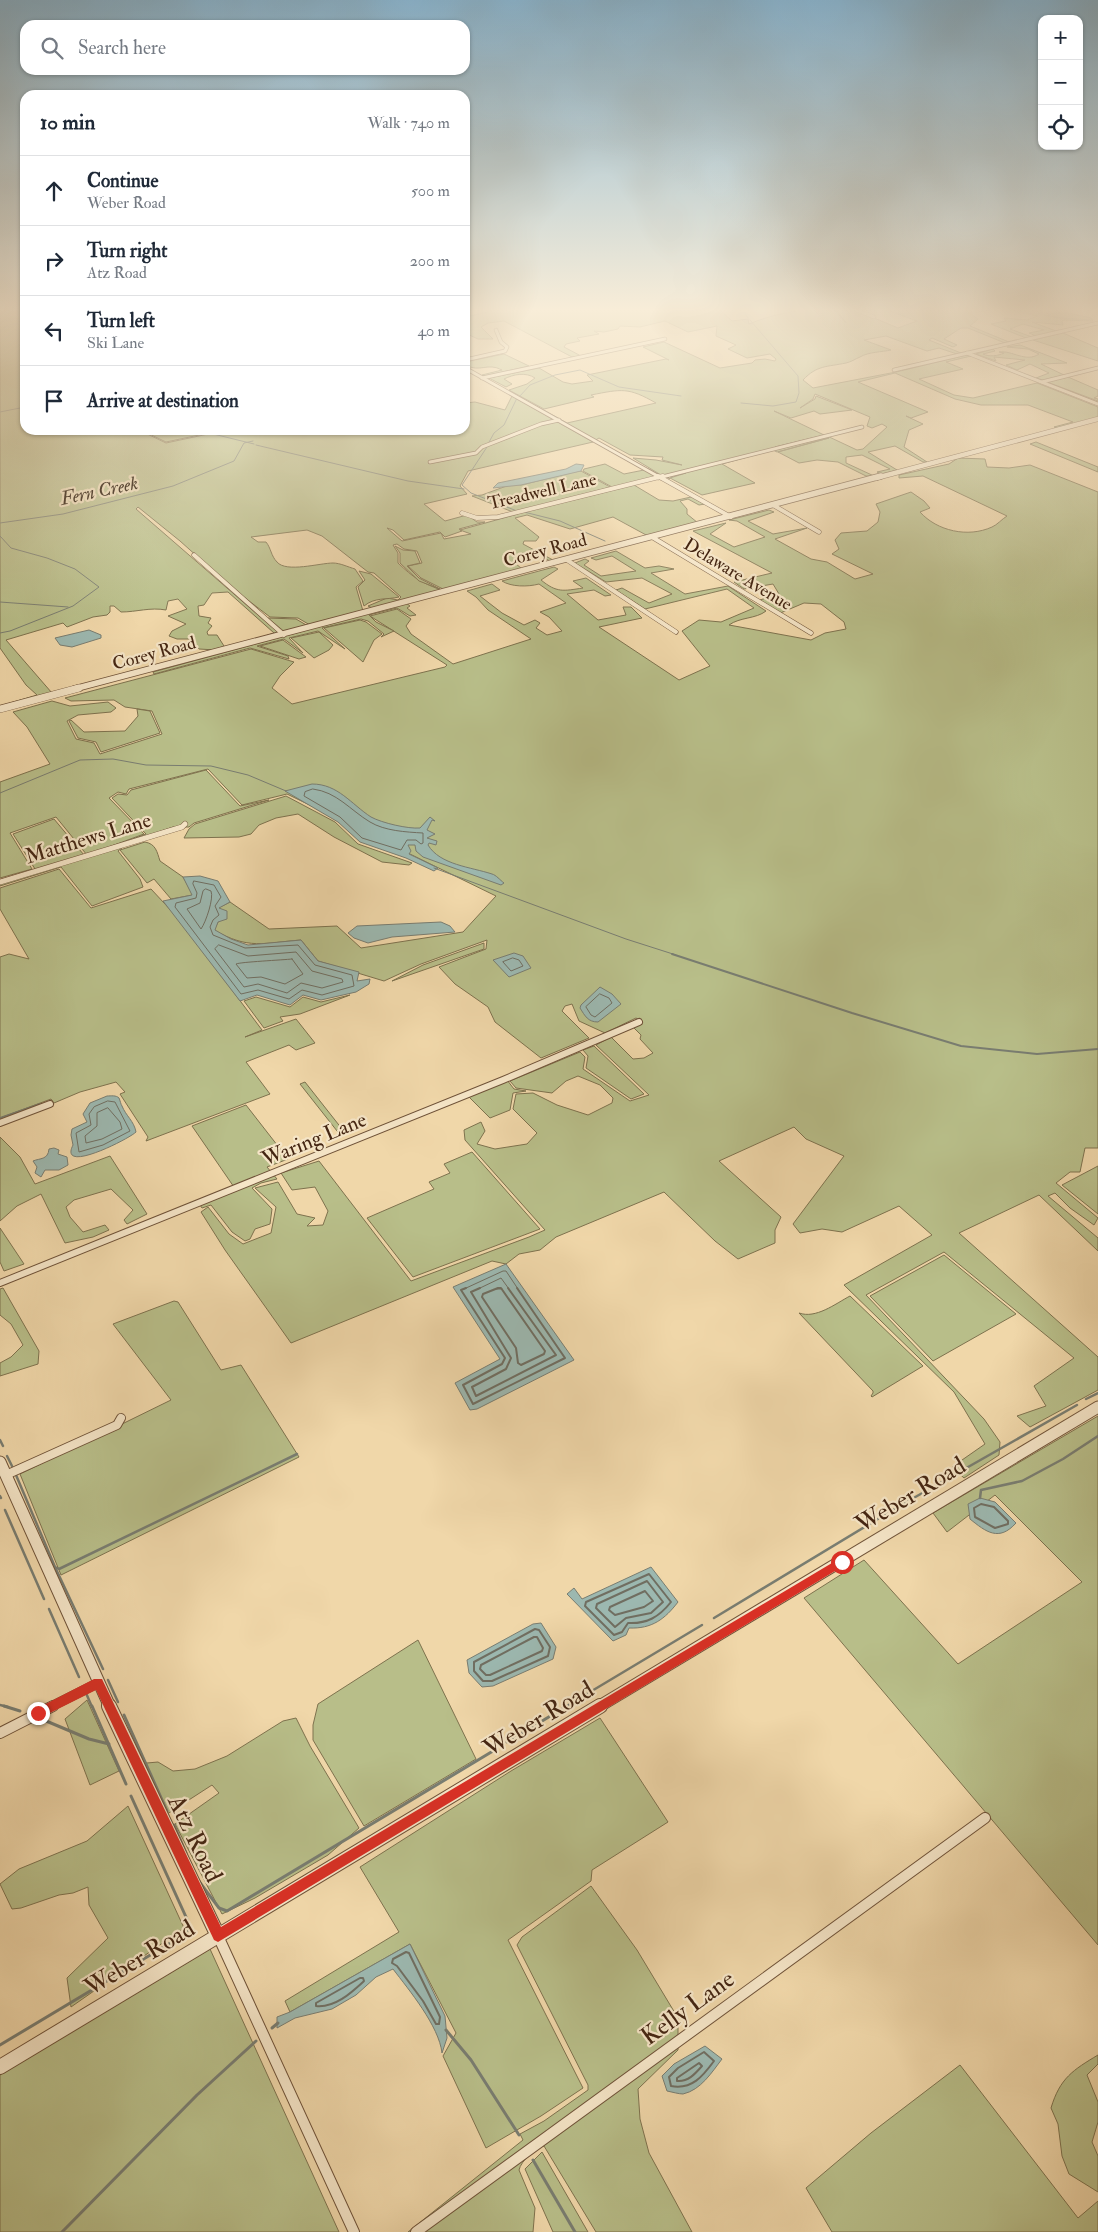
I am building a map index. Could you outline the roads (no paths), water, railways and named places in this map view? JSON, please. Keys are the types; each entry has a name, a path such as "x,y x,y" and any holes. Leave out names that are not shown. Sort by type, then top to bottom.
{"street":[{"path":"545,412 732,516"},
{"name":"Corey Road","path":"0,709 1098,419"},
{"path":"430,462 476,453 482,447 541,424 559,420"},
{"name":"Treadwell Lane","path":"462,512 477,518 498,517 862,427"},
{"path":"773,505 819,532"},
{"name":"Delaware Avenue","path":"652,537 811,633"},
{"path":"194,555 284,634"},
{"path":"566,560 676,632"},
{"name":"Matthews Lane","path":"0,882 182,827 185,824"},
{"name":"Waring Lane","path":"0,1283 504,1080 639,1022"},
{"path":"0,1123 50,1104"},
{"name":"Weber Road","path":"0,2067 1098,1407"},
{"path":"6,1475 117,1425 121,1418"},
{"name":"Atz Road","path":"0,1462 98,1683 218,1936 354,2232"},
{"path":"0,1734 98,1683"},
{"name":"Kelly Lane","path":"416,2232 985,1818"}],"water":[{"path":"576,464 584,465 581,471 521,485 493,488 498,483 566,469"},
{"path":"89,630 101,635 101,638 72,647 60,645 55,638"},
{"path":"312,784 329,787 337,791 371,817 388,823 409,828 420,828 430,817 435,821 432,820 427,830 435,834 427,838 437,841 436,845 429,843 428,845 433,852 448,861 494,875 504,883 501,885 423,857 416,851 415,845 408,845 411,851 409,854 438,868 434,871 406,858 360,842 338,822 285,791"},
{"path":"200,876 218,881 230,902 219,908 227,911 227,919 218,922 215,930 231,939 248,945 301,940 318,961 359,972 357,981 370,979 369,984 356,992 321,1000 303,995 290,1005 257,995 240,1001 163,901 192,895 183,877"},
{"path":"441,922 450,926 455,932 392,937 368,943 354,938 348,933 357,926"},
{"path":"514,953 523,956 531,968 509,977 493,960"},
{"path":"600,987 612,994 621,1004 598,1022 595,1022 587,1018 580,1008"},
{"path":"107,1096 119,1098 136,1132 109,1147 76,1157 71,1153 73,1145 72,1129 87,1122 83,1114 90,1103"},
{"path":"49,1149 59,1150 58,1154 67,1157 68,1165 59,1170 45,1170 41,1177 35,1173 37,1167 33,1161 45,1157"},
{"path":"506,1264 574,1360 477,1409 470,1410 455,1383 500,1359 453,1287"},
{"path":"980,1498 995,1502 1016,1523 1010,1529 998,1534 982,1528 970,1519 968,1504"},
{"path":"651,1567 678,1602 657,1622 645,1627 629,1628 626,1635 613,1641 567,1594 574,1588 582,1599"},
{"path":"541,1623 556,1647 553,1659 493,1686 482,1687 469,1673 467,1660 533,1624"},
{"path":"410,1944 445,2016 447,2038 442,2053 440,2042 429,2020 393,1969 376,1977 356,1995 332,2009 295,2018 277,2028 277,2017 290,2012"},
{"path":"705,2046 722,2059 710,2075 701,2085 689,2092 683,2094 667,2091 662,2076 674,2064"}],"waterway":[{"path":"488,444 494,433 504,425 510,412"},
{"name":"Fern Creek","path":"217,435 247,442"},
{"name":"Fern Creek","path":"247,442 253,441"},
{"name":"Fern Creek","path":"0,523 63,514 173,486 234,461 244,443 247,442"},
{"name":"Fern Creek","path":"247,442 254,444"},
{"name":"Fern Creek","path":"256,445 408,481 464,489"},
{"path":"487,447 462,485 471,493 517,511"},
{"path":"524,512 560,521 605,541"},
{"path":"0,536 11,548 47,558 75,569 99,587 73,606 10,631 0,633"},
{"path":"0,602 68,607"},
{"path":"0,793 80,760 113,759 146,765 211,766 248,775 286,791"},
{"path":"434,868 626,939 676,955"},
{"path":"672,954 852,1013 961,1046 1037,1054 1098,1049"},
{"path":"0,1118 40,1104"},
{"path":"1086,1399 1098,1393"},
{"path":"714,1618 896,1508 1077,1405"},
{"path":"980,1498 981,1490 1022,1481 1063,1459 1098,1436"},
{"path":"0,1440 3,1446"},
{"path":"55,1567 59,1569 297,1454"},
{"path":"7,1456 12,1466"},
{"path":"16,1475 55,1567"},
{"path":"5,1510 44,1599"},
{"path":"55,1567 103,1669"},
{"path":"49,1609 79,1677"},
{"path":"565,1707 702,1625"},
{"path":"108,1680 118,1702"},
{"path":"86,1693 92,1707"},
{"path":"0,1705 4,1706"},
{"path":"4,1706 8,1707"},
{"path":"4,1706 20,1711"},
{"path":"92,1706 109,1744"},
{"path":"507,1742 567,1706"},
{"path":"124,1715 167,1811"},
{"path":"39,1718 89,1739 109,1744"},
{"path":"109,1744 126,1784"},
{"path":"198,1880 219,1908 227,1911 493,1751"},
{"path":"0,2045 177,1939 191,1928 131,1796"},
{"path":"174,1825 186,1853"},
{"path":"272,2028 278,2023"},
{"path":"446,2030 471,2060 519,2135"},
{"path":"62,2232 197,2095 256,2041"},
{"path":"533,2160 575,2232"}]}
